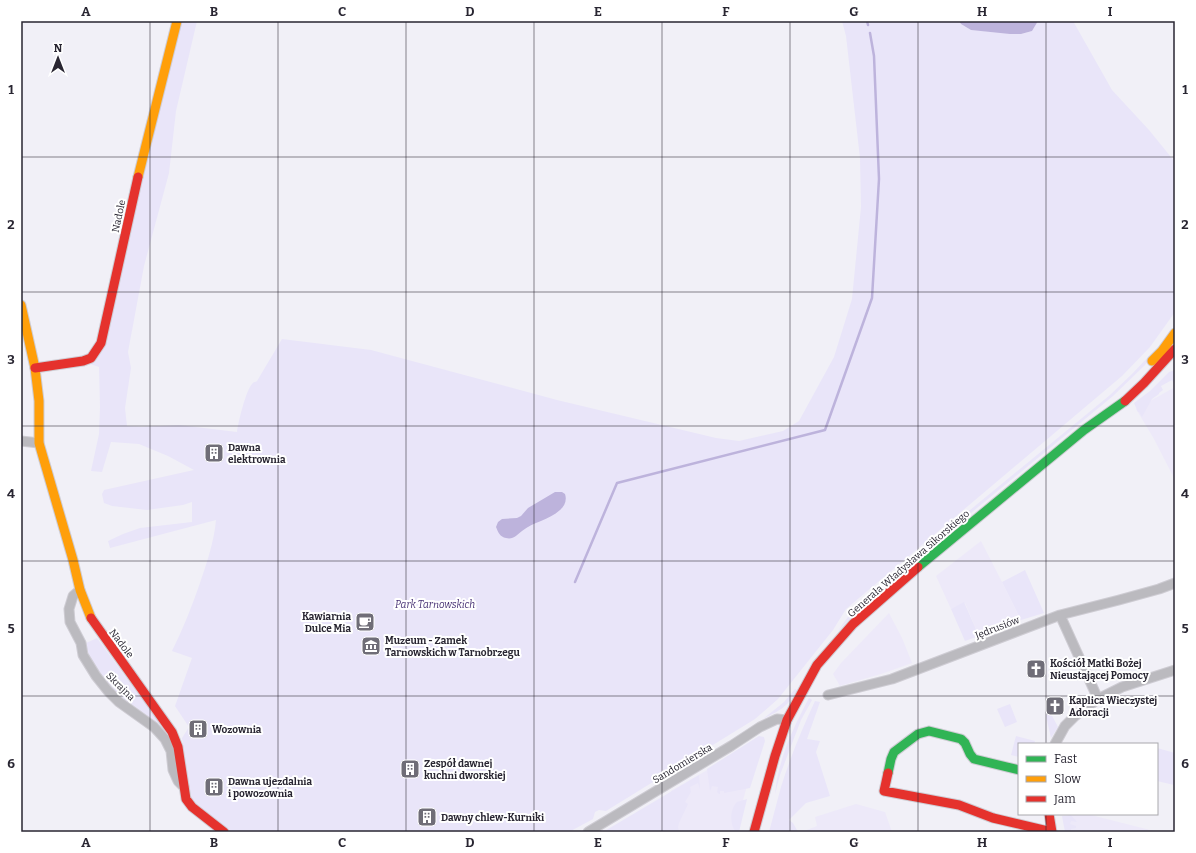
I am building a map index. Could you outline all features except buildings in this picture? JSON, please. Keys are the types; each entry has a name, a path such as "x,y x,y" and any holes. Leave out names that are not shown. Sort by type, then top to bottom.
{"street":[{"name":"Nadole","path":"35,368 83,361 91,358 101,343 133,198 177,21"},
{"name":"Nadole","path":"21,305 35,368 39,401 39,444 73,560 80,590 91,618 172,732 178,747 186,799 192,807 224,832"},
{"name":"Generała Władysława Sikorskiego","path":"1084,430 1101,411 1162,351 1175,333"},
{"name":"Generała Władysława Sikorskiego","path":"754,832 775,756 787,720 818,665 853,624 939,549 1084,430 1128,398 1175,349"},
{"path":"1144,382 1175,358"},
{"path":"21,441 39,444"},
{"name":"Jędrusiów","path":"828,695 892,679 1060,615 1159,589 1175,583"},
{"name":"Skrajna","path":"80,590 73,596 69,609 70,622 81,643 83,655 96,676 108,691 119,702 154,727 165,739 171,751 173,770 178,781 184,787"},
{"path":"1060,615 1098,699"},
{"path":"1056,743 1065,726 1075,716 1098,699 1122,687 1175,670"},
{"name":"Sandomierska","path":"588,832 773,720 781,718 787,720"},
{"path":"1018,770 974,759 970,755 965,741 961,738 929,731 918,734 894,752 884,791 959,805 993,818 1052,832 1049,815"}],"shaded area":[{"path":"959,21 1038,21 1032,31 1021,34 1010,34 971,30"},
{"path":"1175,387 1175,480 1154,439 1136,409"},
{"path":"555,492 562,492 565,494 565,503 560,510 531,525 513,538 502,537 496,527 498,522 502,519 517,518 521,516 528,508"},
{"path":"981,541 1021,620 979,636 965,603 951,609 936,576"},
{"path":"889,613 902,638 912,663 840,686 833,674 841,663"},
{"path":"754,743 758,747 734,832 669,832 671,791"},
{"path":"856,804 885,812 892,832 802,832 817,826 815,817"},
{"path":"1068,815 1091,815 1158,832 1071,832"}],"green space":[{"name":"Park Tarnowskich","path":"181,21 197,21 176,111 169,173 144,266 128,352 131,368 125,408 127,426 142,427 179,425 237,432 247,393 252,383 257,381 282,339 371,350 557,400 716,438 739,441 783,431 799,421 834,357 852,299 861,207 860,158 846,36 842,21 958,21 971,30 1021,34 1032,31 1038,21 1073,21 1112,90 1149,130 1175,162 1175,312 1150,347 1122,376 846,609 833,630 778,699 755,719 606,811 599,810 595,812 593,819 569,832 230,832 191,802 182,738 189,727 175,706 192,658 172,651 187,617 208,560 216,520 110,548 108,541 140,528 192,522 192,502 183,505 147,510 112,506 104,503 102,494 104,490 194,470 168,456 139,444 111,442 102,472 91,471 99,434 100,407 99,367 90,364 127,246"},
{"path":"1149,356 1152,357 1113,396 926,550 908,561 1110,395"},
{"path":"1175,370 1175,385 1172,380 1161,386 1163,390 1152,399 1142,417 1134,403 1150,391 1169,372"},
{"path":"1025,570 1044,613 1021,620 1002,582"},
{"path":"883,583 873,595 838,631 858,605"},
{"path":"964,602 979,636 965,641 951,609"},
{"path":"97,638 168,734 141,715 102,682 84,644"},
{"path":"795,689 797,690 786,705 779,711 763,719 784,702"},
{"path":"809,698 812,700 801,720 780,775 775,794 779,769 787,744"},
{"path":"815,701 820,702 807,739 820,741 816,752 830,796 806,803 789,820 793,823 798,832 769,832 788,765"},
{"path":"1010,704 1017,722 1005,727 997,709"},
{"path":"1051,710 1050,712 1058,727 1051,738 1046,716"},
{"path":"759,736 764,737 765,741 750,788 724,793 724,791 720,791 719,794 717,792 718,787 712,786 710,791 707,769"},
{"path":"1016,736 1035,741 1034,743 1018,743 1018,757 1011,755"},
{"path":"1158,748 1175,753 1174,785 1158,781"},
{"path":"699,775 700,789 698,783 690,787 691,792 685,802 688,804 678,827 679,832 603,832"},
{"path":"747,799 739,832 736,832 731,821 733,809 737,802"},
{"path":"1071,815 1077,822 1071,821 1070,824 1076,826 1076,828 1071,829 1071,832 1065,832 1062,816"}],"waterway":[{"path":"867,21 868,25"},
{"path":"575,582 617,483 825,430 872,298 879,179 874,56 870,33"}],"traffic: fast":[{"path":"918,567 1084,430 1125,401"},
{"path":"888,773 894,752 918,734 929,731 961,739 974,759 1018,770"}],"traffic: slow":[{"path":"138,177 177,21"},
{"path":"21,305 35,368 39,401 39,443 73,560 80,590 91,618"},
{"path":"1152,361 1162,351 1175,333"}],"traffic: jam":[{"path":"35,368 83,361 91,358 101,343 138,177"},
{"path":"1125,401 1144,383 1175,349"},
{"path":"754,832 775,756 787,720 817,665 853,624 918,567"},
{"path":"91,618 172,732 178,747 186,799 192,807 224,832"},
{"path":"888,773 884,791 959,805 993,818 1052,832 1049,815"}],"place":[{"name":"Dawna elektrownia","path":"214,453"},
{"name":"Kawiarnia Dulce Mia","path":"365,622"},
{"name":"Muzeum - Zamek Tarnowskich w Tarnobrzegu","path":"371,646"},
{"name":"Kościół Matki Bożej Nieustającej Pomocy","path":"1036,669"},
{"name":"Kaplica Wieczystej Adoracji","path":"1055,706"},
{"name":"Wozownia","path":"198,729"},
{"name":"Zespół dawnej kuchni dworskiej","path":"410,769"},
{"name":"Dawna ujezdalnia i powozownia","path":"214,787"},
{"name":"Dawny chlew-Kurniki","path":"427,817"}]}
